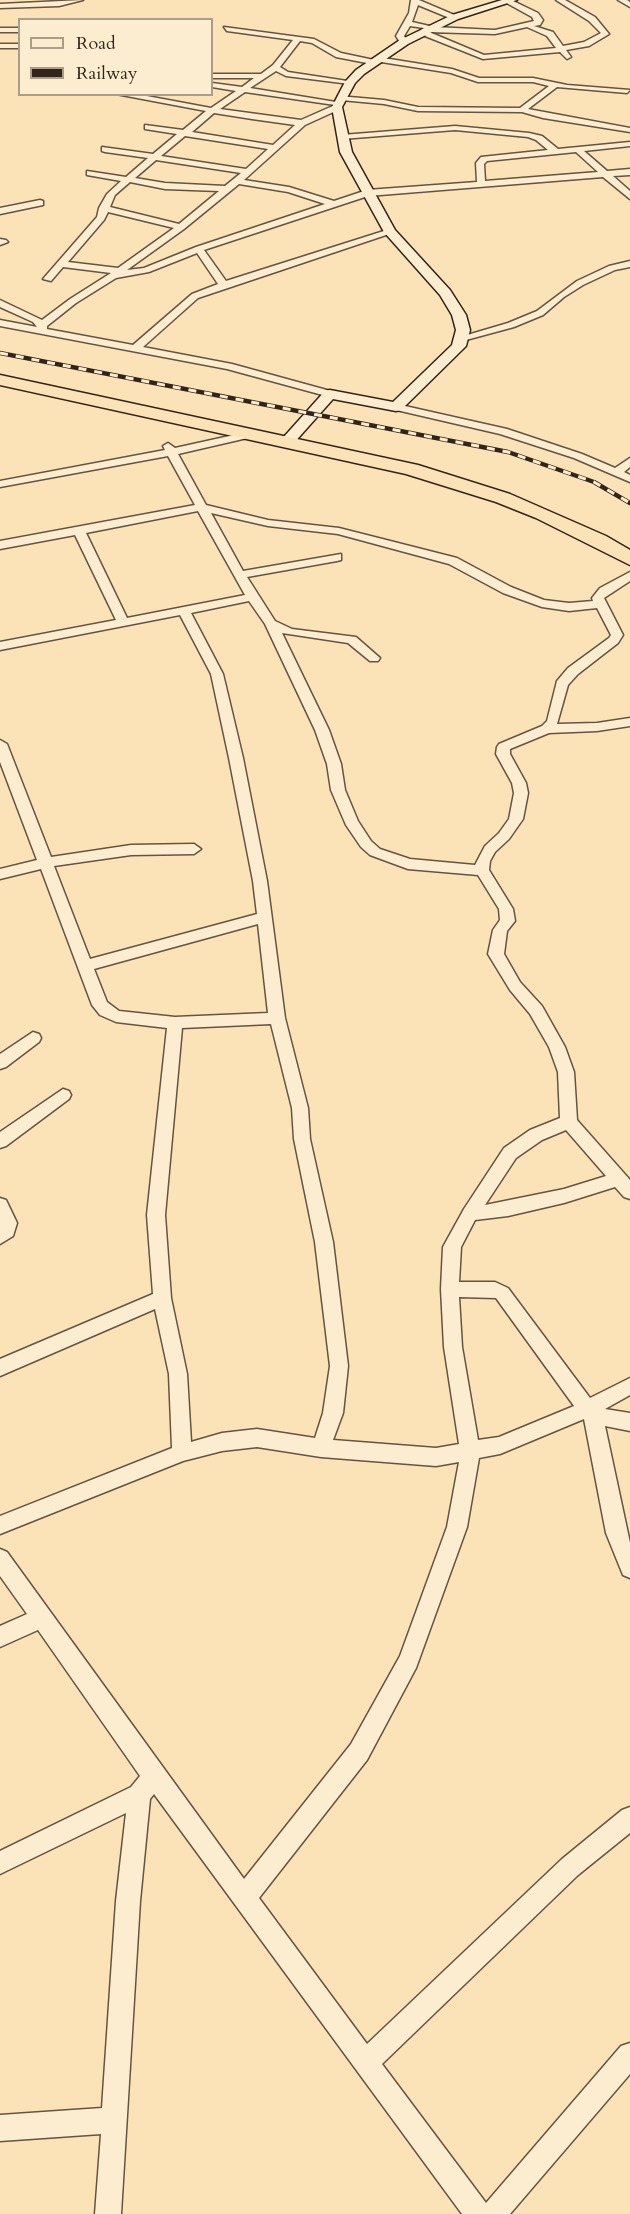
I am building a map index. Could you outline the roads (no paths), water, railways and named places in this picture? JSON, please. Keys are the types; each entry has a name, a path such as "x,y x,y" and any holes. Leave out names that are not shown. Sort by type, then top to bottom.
{"highway":[{"path":"0,370 290,438 411,469 502,498 599,540 630,559"},
{"path":"0,380 244,433 290,438 403,458 468,476 580,518 630,545"}],"street":[{"path":"5,14 5,4 60,4 79,0"},
{"path":"408,23 483,57 560,50 586,44 605,34 592,19 560,0"},
{"path":"622,0 630,5"},
{"path":"404,42 400,36 413,14 415,1 455,17"},
{"path":"396,406 459,346 462,338 459,315 446,293 390,232 367,193 346,152 342,137 339,103 350,82 374,61 426,30 455,17 510,1 535,15 539,21 530,27 495,33 474,30 426,30"},
{"path":"530,27 550,34 569,59"},
{"path":"226,29 317,42 339,55 424,69 452,71 477,80 533,80 554,86 627,91"},
{"path":"0,30 18,30"},
{"path":"48,279 101,218 103,208 111,194 155,155 213,110 276,67 298,39"},
{"path":"0,46 18,46"},
{"path":"276,67 286,74 350,82"},
{"path":"213,76 263,76"},
{"path":"213,85 339,103 384,102 418,109 522,110 543,116 630,130"},
{"path":"522,110 554,86"},
{"path":"132,96 303,123"},
{"path":"42,328 73,301 185,232 226,189 303,123 339,103"},
{"path":"148,127 276,147"},
{"path":"342,137 455,128 530,135 539,138 555,151"},
{"path":"481,185 480,163 484,159 630,144"},
{"path":"105,149 155,155 248,172"},
{"path":"577,149 630,196"},
{"path":"60,264 116,273 146,270 215,243 367,193 630,172"},
{"path":"90,173 165,186 226,189"},
{"path":"237,181 289,190 335,204"},
{"path":"0,212 40,203"},
{"path":"103,208 215,243"},
{"path":"137,347 195,296 223,284 390,232"},
{"path":"199,249 223,284"},
{"path":"462,338 511,326 540,313 580,283 612,268 630,264"},
{"path":"0,303 36,320 42,328"},
{"path":"0,323 42,328 228,366 330,394 396,406 503,431 578,456 630,479"},
{"path":"290,438 330,394"},
{"path":"0,484 244,433"},
{"path":"0,477 170,449"},
{"path":"170,449 252,597 271,624 322,730 334,764 338,790 351,822 366,844 375,852 408,864 482,870"},
{"path":"616,473 630,461"},
{"path":"0,545 202,507 268,523 339,531 453,561 507,590 542,603 569,607 600,604"},
{"path":"79,531 124,623"},
{"path":"241,575 337,557"},
{"path":"546,729 553,721 562,684 573,671 614,640 616,636 598,598 604,591 630,576"},
{"path":"0,646 252,597"},
{"path":"184,611 217,674 236,758 260,881 277,1018 300,1108 302,1139 324,1242 339,1366 333,1413 321,1448"},
{"path":"271,624 290,632 339,636 352,640 374,658"},
{"path":"624,1185 569,1122 566,1072 557,1047 536,1010 515,986 496,954 500,930 508,921 506,909 498,891 486,879 482,870 483,861 490,849 504,836 516,819 521,793 519,783 503,754 504,747 546,729 597,727 630,722"},
{"path":"0,744 100,1005 106,1011 116,1016 175,1023 277,1018"},
{"path":"0,874 45,863 131,850 194,849"},
{"path":"85,966 263,917"},
{"path":"175,1023 156,1215 162,1298 178,1374 182,1453"},
{"path":"0,1064 33,1038"},
{"path":"0,1141 63,1095"},
{"path":"244,1898 359,1752 409,1661 457,1527 470,1452 453,1347 450,1289 452,1247 470,1214 510,1154 536,1135 569,1122"},
{"path":"470,1214 508,1209 624,1185"},
{"path":"0,1205 8,1223 7,1231 0,1237"},
{"path":"450,1289 495,1290 502,1293 590,1412 616,1533 630,1569"},
{"path":"0,1368 162,1298"},
{"path":"0,1525 182,1453 222,1442 257,1438 321,1448 436,1456 470,1452 500,1445 590,1412 630,1386"},
{"path":"590,1412 630,1422"},
{"path":"0,1558 154,1776 478,2214"},
{"path":"0,1637 42,1617"},
{"path":"0,1863 139,1795 154,1776"},
{"path":"108,2214 128,1901 139,1795"},
{"path":"366,2062 570,1867 630,1818"},
{"path":"493,2214 630,2055"},
{"path":"0,2128 115,2120"}],"railway":[{"path":"0,353 508,452 594,482 630,503"}]}
